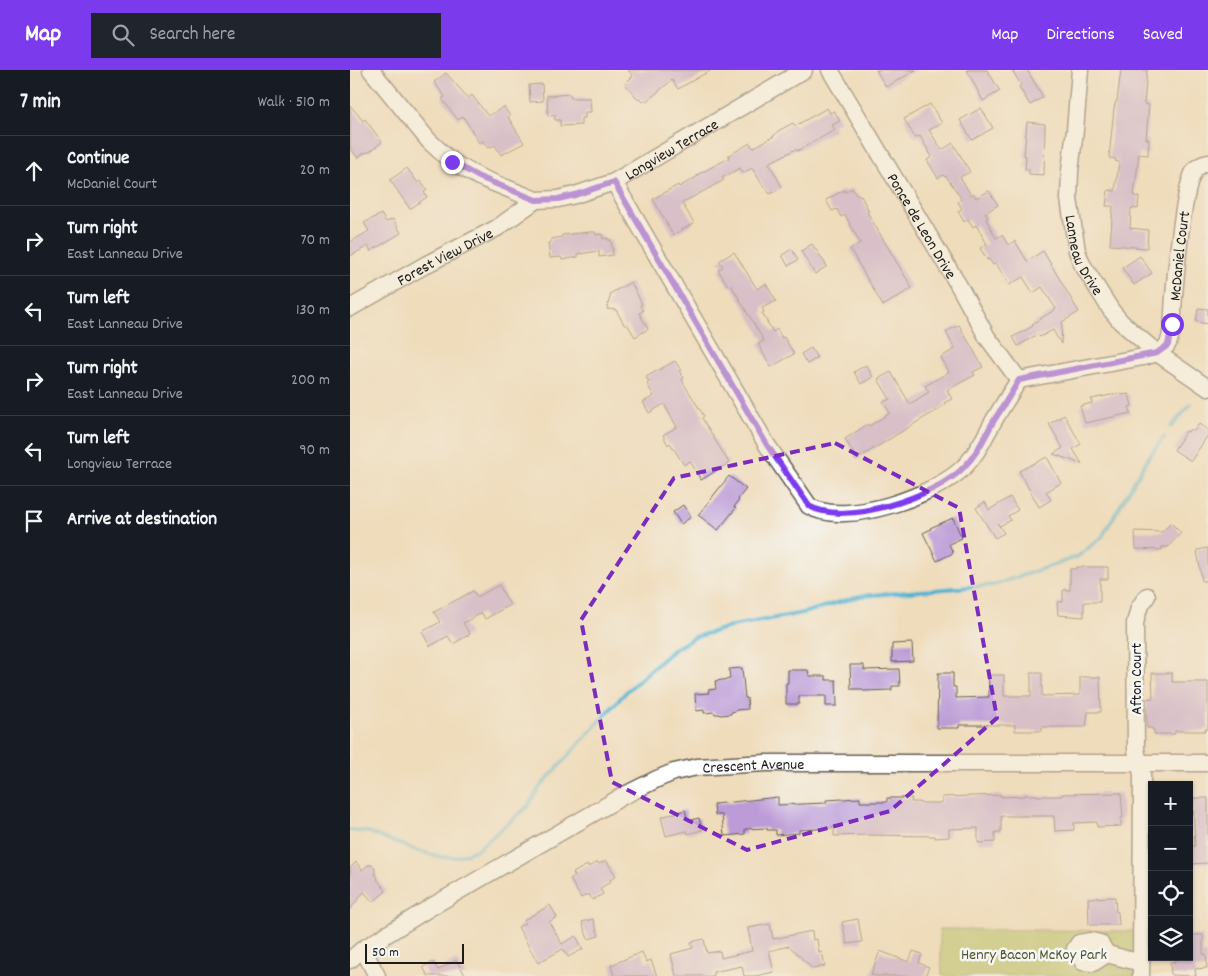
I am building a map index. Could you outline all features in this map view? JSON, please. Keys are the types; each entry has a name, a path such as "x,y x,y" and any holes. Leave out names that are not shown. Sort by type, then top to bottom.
{"street":[{"name":"Longview Terrace","path":"371,70 429,141 452,162 479,177 536,200 558,199 614,182 804,70"},
{"name":"Ponce de Leon Drive","path":"830,70 959,286 987,337 1019,380"},
{"name":"Lanneau Drive","path":"1080,70 1070,171 1070,200 1077,251 1082,264 1111,310 1122,322 1157,353 1208,388"},
{"name":"McDaniel Court","path":"1157,353 1168,345 1190,180 1196,170 1203,164 1208,163"},
{"path":"614,182 767,445 809,506 818,511 830,513 853,512 879,508 915,497 948,479 974,457 1019,380 1157,353"},
{"name":"Forest View Drive","path":"350,308 427,264 497,228 536,200"},
{"name":"Afton Court","path":"1141,970 1142,774 1136,750 1135,623 1139,608 1147,596"},
{"name":"Crescent Avenue","path":"350,960 363,949 439,902 615,801 674,772 697,767 766,762 1208,763"},
{"path":"363,949 378,976"},
{"path":"1107,954 1141,970"}],"highlighted area":[{"path":"835,443 959,508 997,718 890,811 747,850 612,782 581,620 674,478"}],"green space":[{"name":"Henry Bacon McKoy Park","path":"939,929 1134,931 1135,976 942,976"}],"building":[{"path":"628,70 711,70 678,89 672,80 647,101 643,102 625,84 633,76"},
{"path":"876,70 916,70 886,87"},
{"path":"967,70 987,70 1000,91 983,101"},
{"path":"1012,70 1027,70 1043,97 1030,105 1019,87 1021,85"},
{"path":"1121,70 1147,70 1144,104 1149,105 1146,139 1149,139 1148,155 1139,154 1134,196 1139,197 1138,209 1131,208 1130,228 1148,230 1147,248 1110,245 1113,206 1106,206 1108,190 1115,191 1119,162 1115,161 1116,159 1109,158 1114,108 1117,101"},
{"path":"446,73 468,98 472,95 488,116 504,107 524,143 501,155 495,145 488,148 483,141 479,143 463,116 458,120 442,99 445,97 434,82"},
{"path":"542,84 543,101 530,102 529,85"},
{"path":"570,94 571,98 590,98 591,112 585,112 585,118 581,118 581,125 560,126 560,120 555,120 555,115 548,116 547,96"},
{"path":"930,104 942,123 929,130 942,150 953,143 970,172 960,177 971,195 973,193 976,198 989,191 998,205 985,213 988,218 986,219 996,238 1002,235 1008,245 1015,241 1027,261 1043,251 1079,312 1062,322 1061,344 1053,330 1040,337 1038,334 1018,346 1013,337 1033,326 1032,324 1056,309 1042,287 1033,293 1023,277 1009,285 996,263 993,265 989,259 987,260 980,248 987,244 976,225 973,227 968,219 964,222 958,211 962,209 958,202 961,200 959,195 946,176 943,175 938,178 927,160 932,157 920,136 915,138 904,119"},
{"path":"350,105 363,121 365,119 382,142 358,158 350,148"},
{"path":"827,108 830,113 834,111 840,121 832,125 835,130 797,151 796,149 769,163 782,187 770,194 752,168 743,173 740,168 722,178 724,180 682,203 694,223 673,235 653,199 678,185 679,187 729,158 728,156 750,143 753,148 774,136 778,131 793,123 795,126"},
{"path":"981,108 993,128 972,140 960,120"},
{"path":"1027,122 1045,124 1044,175 1029,174 1029,169 1025,169 1026,156 1024,156"},
{"path":"407,168 418,183 421,181 427,190 424,192 427,197 410,209 390,180"},
{"path":"852,188 856,195 861,196 869,211 867,212 912,288 883,306 850,249 860,243 845,215 841,217 837,209 832,211 826,200 844,190 845,192"},
{"path":"381,214 386,222 393,219 401,233 371,251 368,246 350,256 350,242 369,231 364,223"},
{"path":"595,232 596,235 602,234 603,239 608,238 608,240 611,240 613,255 599,257 599,251 578,254 578,257 562,260 561,257 550,258 548,243 551,242 551,239 562,237 562,235"},
{"path":"812,244 827,266 815,274 801,251"},
{"path":"792,249 798,260 788,266 782,255"},
{"path":"734,252 757,289 766,284 776,301 762,308 764,312 762,313 773,332 777,329 794,354 771,367 758,344 764,341 731,285 729,287 718,270 723,267 719,261"},
{"path":"1140,256 1152,273 1134,285 1122,268"},
{"path":"631,282 642,304 640,305 643,311 639,313 648,329 635,337 627,324 625,326 616,310 607,309 611,293"},
{"path":"1198,308 1208,309 1208,324 1196,322"},
{"path":"959,325 983,367 973,372 975,375 947,390 952,399 944,403 945,405 857,459 845,439 890,413 883,402 890,399 878,379 891,372 910,404 929,392 925,386 949,372 941,357 955,349 946,332"},
{"path":"811,348 817,358 807,364 801,354"},
{"path":"675,361 681,370 679,371 684,378 682,379 684,384 704,416 702,418 729,463 701,480 690,461 684,465 670,443 668,445 663,435 677,427 664,404 649,413 643,402 654,396 647,384 649,382 646,377"},
{"path":"866,365 873,377 861,384 854,372"},
{"path":"1121,393 1122,395 1129,394 1132,406 1129,407 1131,413 1085,423 1080,406 1092,403 1091,399"},
{"path":"1064,415 1081,444 1073,449 1082,464 1053,454 1063,448 1049,424"},
{"path":"1199,424 1208,430 1208,435 1191,461 1174,450 1186,431 1188,432 1190,429 1194,431"},
{"path":"1047,457 1061,483 1046,492 1051,500 1039,507 1019,471"},
{"path":"729,476 746,489 738,499 734,507 736,508 718,530 698,515"},
{"path":"1010,497 1018,510 1008,516 1011,520 1000,526 997,523 1004,533 995,538 976,508 985,502 989,510"},
{"path":"683,505 691,517 681,524 673,512"},
{"path":"953,518 962,538 949,544 953,553 937,561 923,533"},
{"path":"1171,523 1181,533 1168,547 1162,547 1162,550 1136,549 1135,531 1162,532"},
{"path":"1208,548 1208,581 1202,581 1197,550"},
{"path":"1076,567 1108,567 1108,579 1100,579 1100,602 1084,602 1084,617 1058,615 1057,602 1063,602 1063,590 1070,590 1070,569 1076,569"},
{"path":"499,585 510,605 485,619 482,613 463,623 470,634 453,644 448,636 430,646 422,632 440,622 434,612 473,591 477,597"},
{"path":"912,643 913,661 892,662 892,644"},
{"path":"850,665 864,665 864,670 899,669 900,686 892,686 892,690 863,691 863,689 851,689"},
{"path":"742,668 748,709 736,710 731,712 731,714 720,715 714,712 704,713 704,710 696,711 695,694 709,693 708,690 716,689 715,681 730,679 729,669"},
{"path":"788,670 808,670 809,676 826,676 826,680 836,680 837,706 826,706 826,696 799,696 799,704 786,704"},
{"path":"938,673 953,673 953,687 956,687 956,698 989,697 989,675 1004,675 1004,696 1031,696 1031,673 1042,673 1042,696 1080,695 1080,677 1100,677 1101,712 1088,712 1086,727 1042,727 1042,731 1015,731 1015,725 959,725 959,728 937,728"},
{"path":"1152,673 1172,673 1172,682 1208,682 1208,729 1205,729 1205,731 1175,731 1175,734 1154,734 1152,728 1147,728 1146,699 1153,698"},
{"path":"1121,793 1123,818 1121,818 1121,826 1097,827 1097,822 1074,823 1074,830 1055,831 1054,816 1001,816 1001,832 995,832 995,842 978,843 978,828 949,829 949,837 935,838 935,836 834,836 834,828 799,830 799,833 776,835 776,830 767,830 767,828 745,829 745,834 724,836 722,815 715,815 714,804 778,797 778,805 826,803 826,800 860,798 860,802 887,802 887,798 912,798 911,802 942,803 942,797 1001,795 1001,797 1025,795 1062,796 1062,794"},
{"path":"1193,798 1208,798 1208,863 1193,864 1193,846 1195,846"},
{"path":"685,810 688,821 699,818 702,830 688,834 687,831 666,836 661,817"},
{"path":"606,860 616,876 610,880 611,882 600,888 603,894 592,900 589,894 581,898 570,879 575,876 573,873 587,865 588,867"},
{"path":"356,862 362,870 368,865 372,865 377,879 386,891 373,902 364,892 350,909 350,868"},
{"path":"1115,897 1119,925 1089,925 1088,898"},
{"path":"550,905 557,917 549,922 562,944 576,936 583,949 568,957 563,949 538,963 518,927 525,923 524,920"},
{"path":"593,919 599,936 588,939 582,922"},
{"path":"858,919 862,942 847,944 842,922"},
{"path":"770,924 773,939 812,931 813,940 817,939 819,953 822,952 825,966 813,969 789,946 769,951 774,972 744,976 742,966 713,972 714,976 676,976 671,954 693,948 691,942 704,939 707,953 720,951 721,958 752,951 748,928"},
{"path":"1193,935 1203,935 1203,954 1206,954 1207,968 1195,969 1196,976 1171,975 1170,962 1193,961"},
{"path":"880,951 909,962 913,951 922,954 919,963 929,967 925,976 876,976 871,974"},
{"path":"642,952 646,962 651,960 657,976 614,976 611,965"},
{"path":"456,960 466,976 428,976 423,967 433,962 438,970"}],"waterway":[{"path":"1171,427 1191,404"},
{"path":"350,830 368,832 415,850 441,857 457,857 478,849 528,806 539,788 627,691 673,650 695,637 737,625 803,613 860,596 994,585 1077,557 1102,537 1148,458 1164,437"}],"route":[{"path":"452,162 479,177 536,200 558,199 614,182 767,445 795,488 809,506 818,511 830,513 853,512 879,508 915,497 934,488 962,469 974,457 1019,380 1157,353 1168,345 1172,324"}]}
